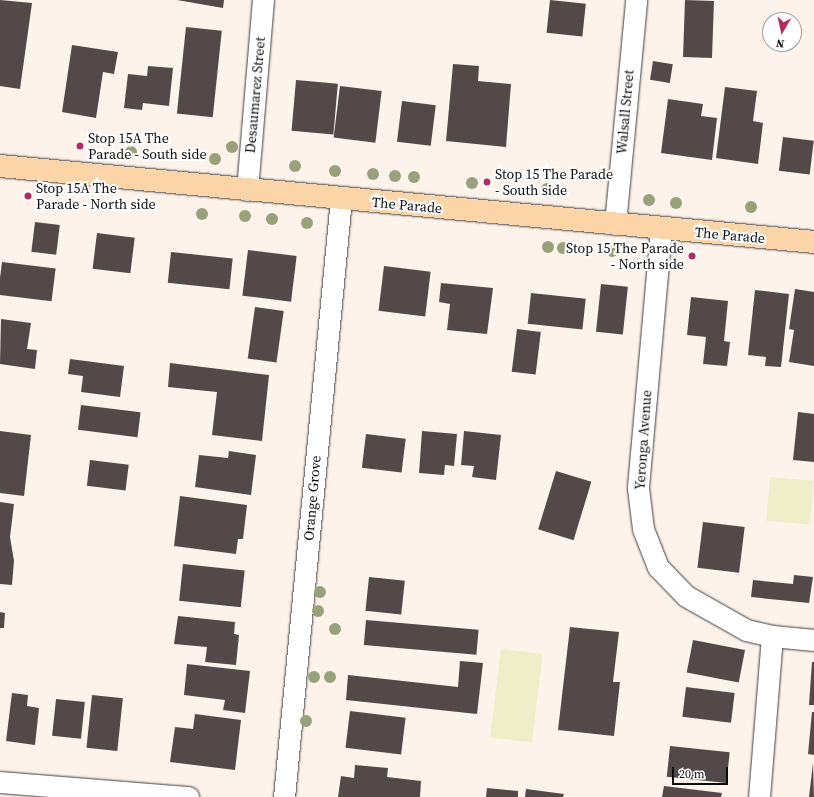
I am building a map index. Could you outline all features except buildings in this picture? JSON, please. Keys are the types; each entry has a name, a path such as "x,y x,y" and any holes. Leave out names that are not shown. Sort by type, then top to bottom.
{"main road":[{"name":"The Parade","path":"0,166 661,229 814,242"}],"street":[{"name":"Desaumarez Street","path":"247,190 263,0"},
{"name":"Walsall Street","path":"614,224 636,0"},
{"name":"Orange Grove","path":"284,797 341,198"},
{"name":"Yeronga Avenue","path":"661,229 638,488 643,529 658,567 686,596 746,630 772,636 814,640"},
{"path":"760,797 772,636"},
{"path":"0,782 188,797"}],"green space":[{"path":"770,477 814,481 810,525 766,521"},
{"path":"501,649 543,654 532,742 490,737"}],"place":[{"name":"Stop 15A The Parade - South side","path":"80,146"},
{"name":"Stop 15 The Parade - South side","path":"487,182"},
{"name":"Stop 15A The Parade - North side","path":"28,196"},
{"name":"Stop 15 The Parade - North side","path":"692,256"}]}
